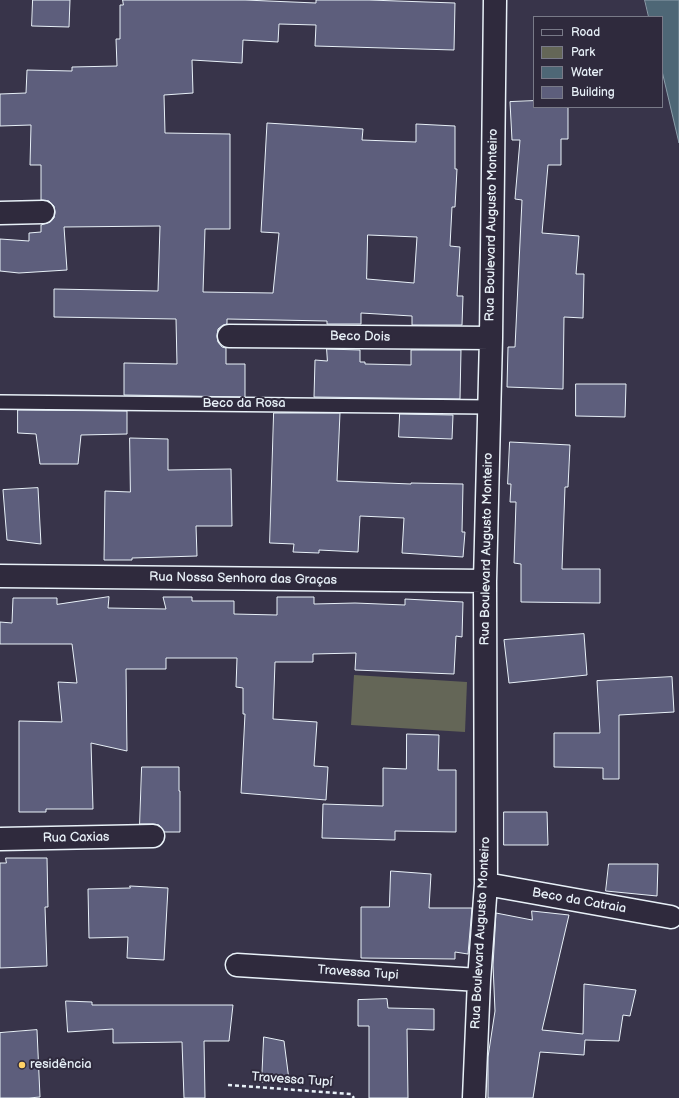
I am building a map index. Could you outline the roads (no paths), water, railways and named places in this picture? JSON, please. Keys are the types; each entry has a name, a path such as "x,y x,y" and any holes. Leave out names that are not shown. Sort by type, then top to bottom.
{"street":[{"name":"Rua Boulevard Augusto Monteiro","path":"474,1098 479,980 486,884 485,581 491,338 495,0"},
{"path":"0,213 43,212"},
{"name":"Beco Dois","path":"229,336 491,338"},
{"name":"Rua Nossa Senhora das Graças","path":"0,576 485,581"},
{"name":"Rua Caxias","path":"0,839 153,836"},
{"name":"Beco da Catraia","path":"486,884 672,917"},
{"name":"Travessa Tupi","path":"237,965 479,980"}],"lane":[{"name":"Beco da Rosa","path":"0,402 489,407"}],"water":[{"path":"645,0 679,0 679,143 663,75 663,16 649,16"}],"place":[{"name":"residência","path":"22,1065"}]}
